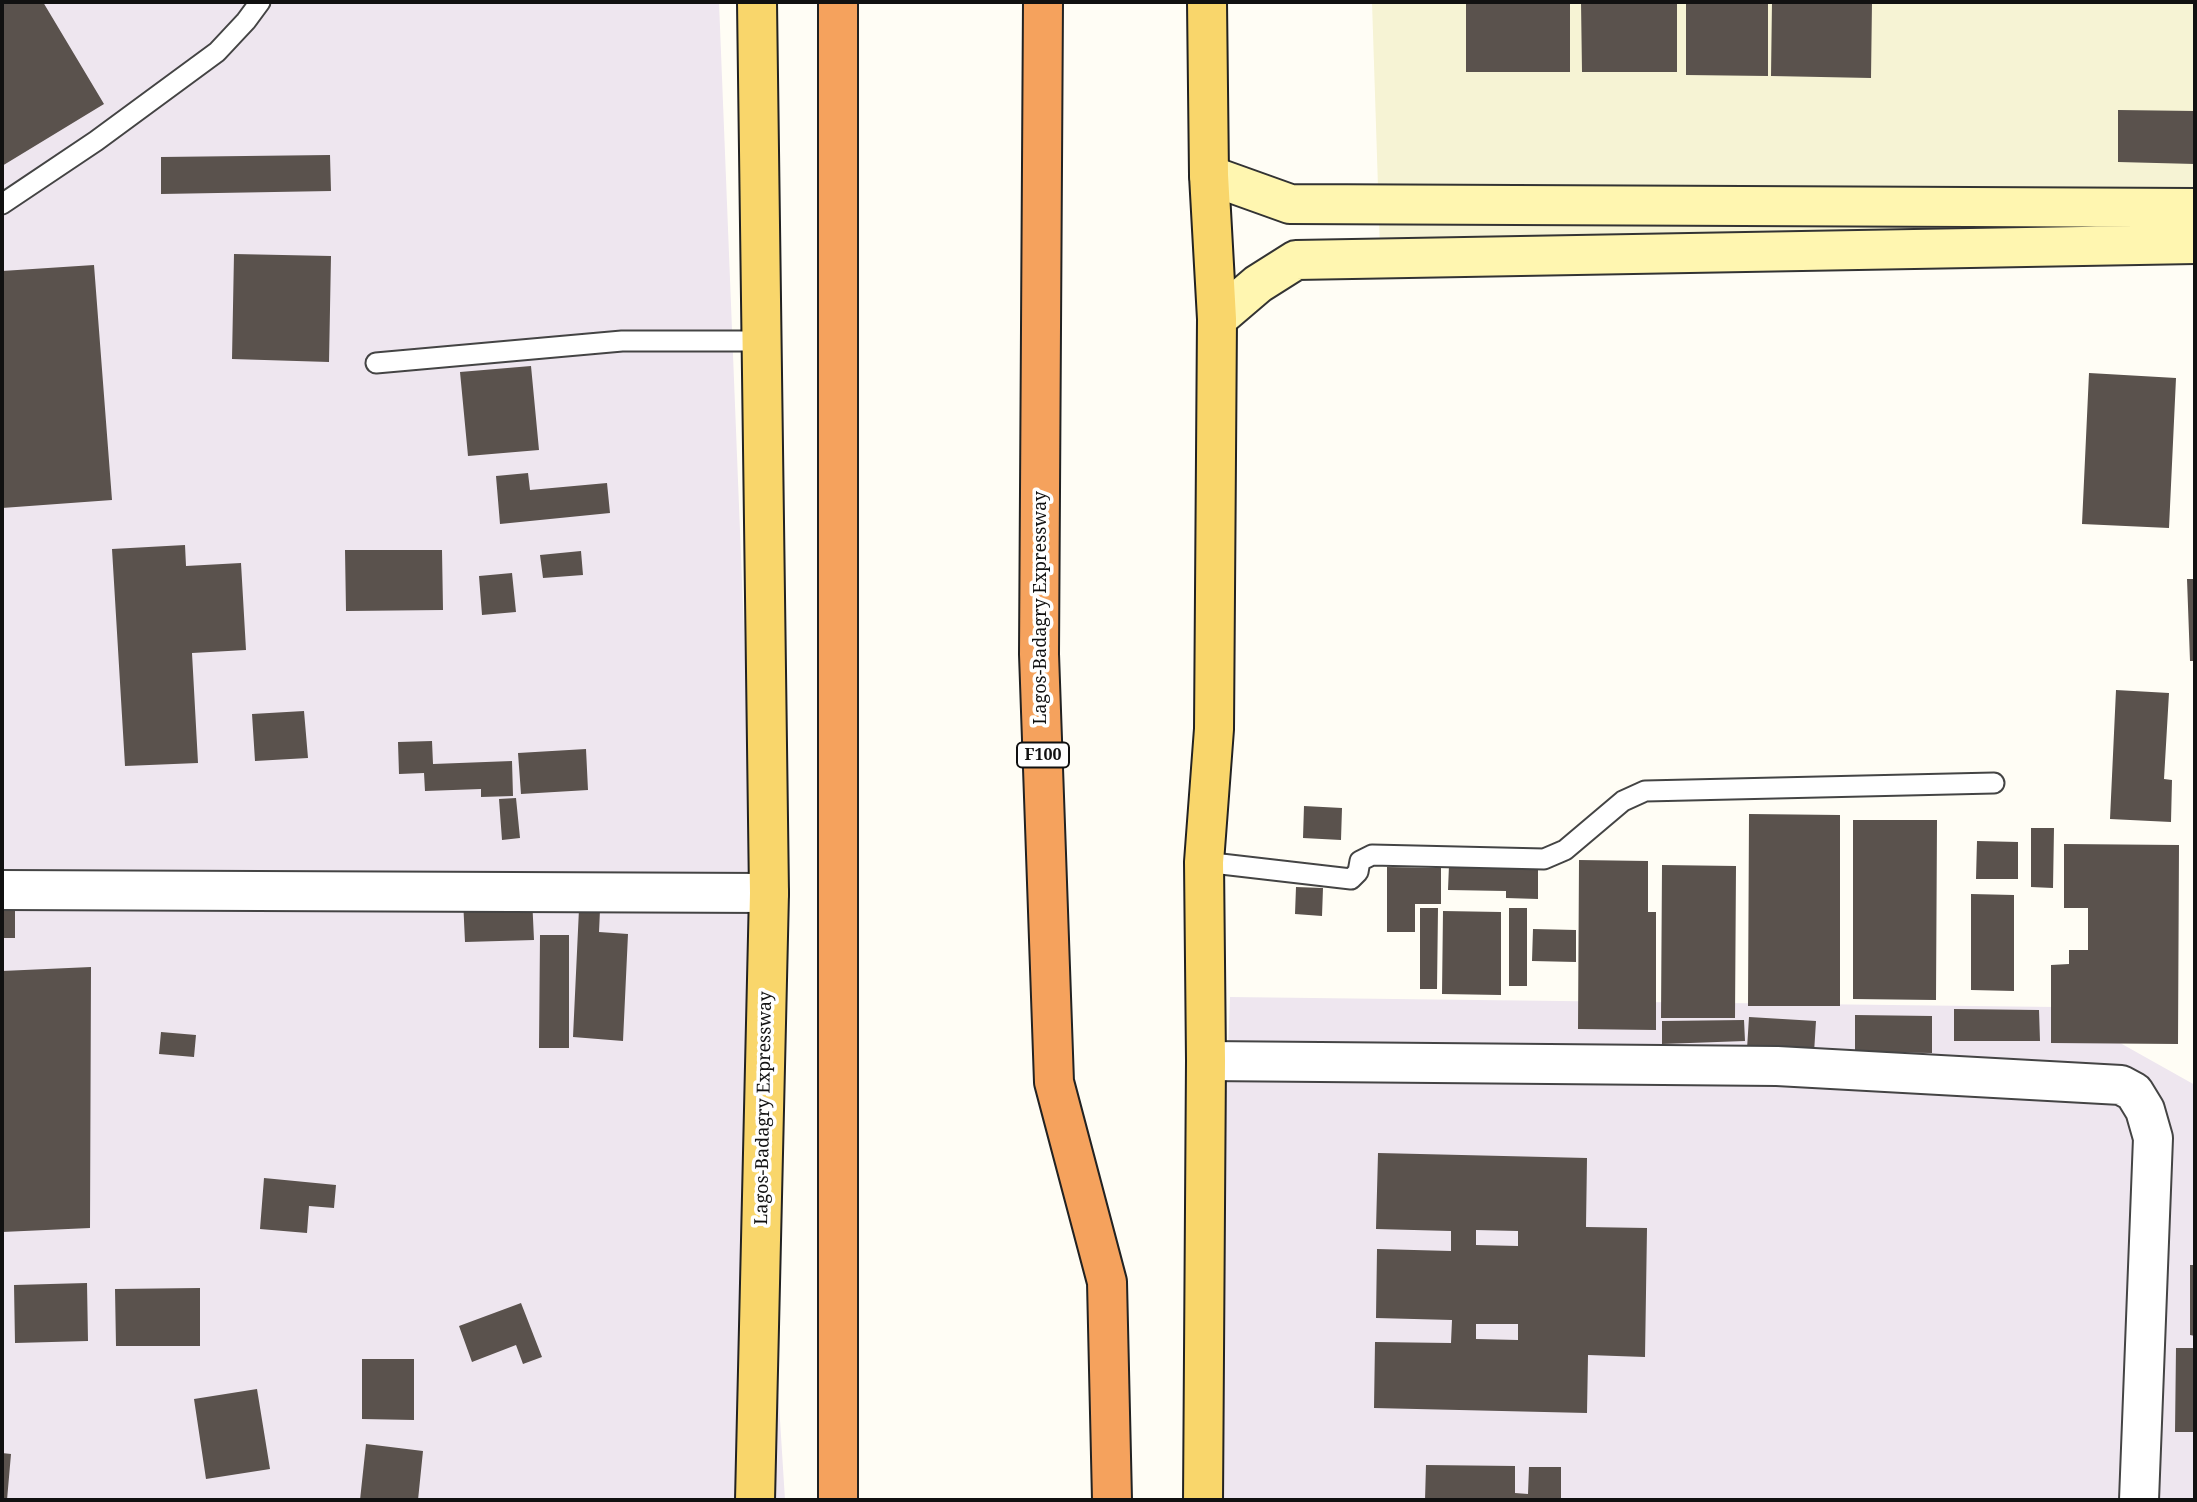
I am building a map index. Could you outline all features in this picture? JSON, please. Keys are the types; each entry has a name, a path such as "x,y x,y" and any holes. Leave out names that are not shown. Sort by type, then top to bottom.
{"highway":[{"path":"838,2 838,1500"},
{"name":"Lagos-Badagry Expressway","path":"1043,2 1039,654 1054,1082 1107,1282 1112,1500"}],"main road":[{"name":"Lagos-Badagry Expressway","path":"755,1500 769,893 757,2"},
{"path":"1203,1500 1206,1061 1203,862 1214,715 1217,318 1209,175 1207,2"}],"street":[{"path":"1209,175 1290,204 2195,208"},
{"path":"1217,318 1258,284 1296,260 2195,244"},
{"path":"2,890 769,893"},
{"path":"1206,1061 1777,1066 2121,1085 2134,1092 2145,1110 2153,1138 2139,1500"}],"lane":[{"path":"2,204 96,141 217,52 260,2"},
{"path":"376,363 622,341 762,341"},
{"path":"1203,862 1351,879 1357,872 1360,861 1372,855 1544,859 1564,850 1623,801 1645,791 1994,783"}],"shaded area":[{"path":"2,2 719,2 767,1211 785,1500 2,1500"},
{"path":"1372,2 2195,2 2195,254 1380,249"},
{"path":"1230,997 2056,1007 2195,1085 2195,1500 1211,1500"}],"building":[{"path":"2,2 43,2 104,104 2,166"},
{"path":"1466,2 1570,2 1570,72 1466,72"},
{"path":"1581,2 1677,2 1677,72 1582,72"},
{"path":"1686,2 1768,2 1768,76 1686,75"},
{"path":"1772,2 1872,2 1871,78 1771,76"},
{"path":"2118,110 2195,111 2195,164 2118,162"},
{"path":"330,155 331,191 161,194 161,157"},
{"path":"234,254 331,256 329,362 232,359"},
{"path":"94,265 112,500 2,508 2,271"},
{"path":"531,366 539,450 468,456 460,372"},
{"path":"2089,373 2176,378 2169,528 2082,524"},
{"path":"528,473 530,490 607,483 610,513 500,524 496,476"},
{"path":"185,545 186,566 241,563 246,650 192,653 198,763 125,766 112,549"},
{"path":"345,550 442,550 443,610 346,611"},
{"path":"581,551 583,575 543,578 540,555"},
{"path":"512,573 516,612 482,615 479,576"},
{"path":"2187,579 2195,579 2195,661 2190,661"},
{"path":"2116,690 2169,693 2164,779 2172,780 2171,822 2110,819"},
{"path":"304,711 308,758 255,761 252,714"},
{"path":"432,741 433,764 512,761 513,796 481,797 481,789 425,791 424,773 399,774 398,742"},
{"path":"586,749 588,790 521,794 518,753"},
{"path":"516,798 520,838 502,840 499,799"},
{"path":"1304,806 1342,808 1341,840 1303,838"},
{"path":"1749,814 1840,815 1840,1006 1748,1006"},
{"path":"1853,820 1937,820 1936,1000 1853,999"},
{"path":"2031,828 2054,828 2053,888 2031,887"},
{"path":"1977,841 2018,842 2018,879 1976,879"},
{"path":"2064,844 2179,845 2178,1044 2051,1043 2051,965 2069,964 2069,950 2088,950 2088,908 2064,908"},
{"path":"1579,860 1648,861 1648,912 1656,912 1656,1030 1578,1029"},
{"path":"1449,865 1538,866 1538,899 1506,898 1506,891 1448,890"},
{"path":"1662,865 1736,866 1735,1018 1661,1018"},
{"path":"1387,867 1441,868 1441,904 1415,904 1415,932 1387,932"},
{"path":"1296,887 1323,888 1322,916 1295,914"},
{"path":"1971,894 2014,895 2014,991 1971,990"},
{"path":"532,897 534,940 465,942 463,899"},
{"path":"2,902 15,902 15,938 2,938"},
{"path":"1420,908 1438,908 1437,989 1420,989"},
{"path":"1509,908 1527,908 1527,986 1509,986"},
{"path":"579,909 600,910 599,932 628,934 623,1041 573,1037"},
{"path":"1443,911 1501,912 1501,995 1442,994"},
{"path":"1533,929 1576,930 1576,962 1532,961"},
{"path":"540,935 569,935 569,1048 539,1048"},
{"path":"91,967 90,1228 2,1232 2,971"},
{"path":"1954,1009 2039,1010 2040,1041 1954,1041"},
{"path":"1855,1015 1932,1016 1932,1053 1855,1052"},
{"path":"1749,1017 1816,1021 1814,1053 1747,1049"},
{"path":"1744,1020 1745,1041 1662,1044 1662,1021"},
{"path":"161,1032 196,1035 194,1057 159,1054"},
{"path":"1378,1153 1587,1158 1586,1227 1647,1228 1645,1357 1588,1355 1587,1413 1374,1408 1375,1342 1451,1343 1452,1320 1376,1318 1377,1249 1451,1251 1451,1231 1376,1229","holes":["1476,1230 1518,1231 1518,1246 1476,1245","1476,1324 1518,1324 1518,1340 1476,1339"]},
{"path":"264,1178 336,1185 334,1208 309,1206 307,1233 260,1229"},
{"path":"2190,1265 2195,1265 2195,1336 2190,1335"},
{"path":"87,1283 88,1341 15,1343 14,1285"},
{"path":"200,1288 200,1346 116,1346 115,1289"},
{"path":"521,1303 542,1357 523,1364 516,1345 472,1362 459,1326"},
{"path":"2176,1348 2195,1348 2195,1432 2175,1432"},
{"path":"362,1359 414,1359 414,1420 362,1419"},
{"path":"257,1389 270,1469 206,1479 194,1399"},
{"path":"366,1444 423,1451 418,1500 360,1500"},
{"path":"2,1453 11,1454 7,1500 2,1500"},
{"path":"1426,1465 1515,1466 1515,1493 1528,1494 1529,1467 1561,1467 1561,1500 1425,1500"}]}
